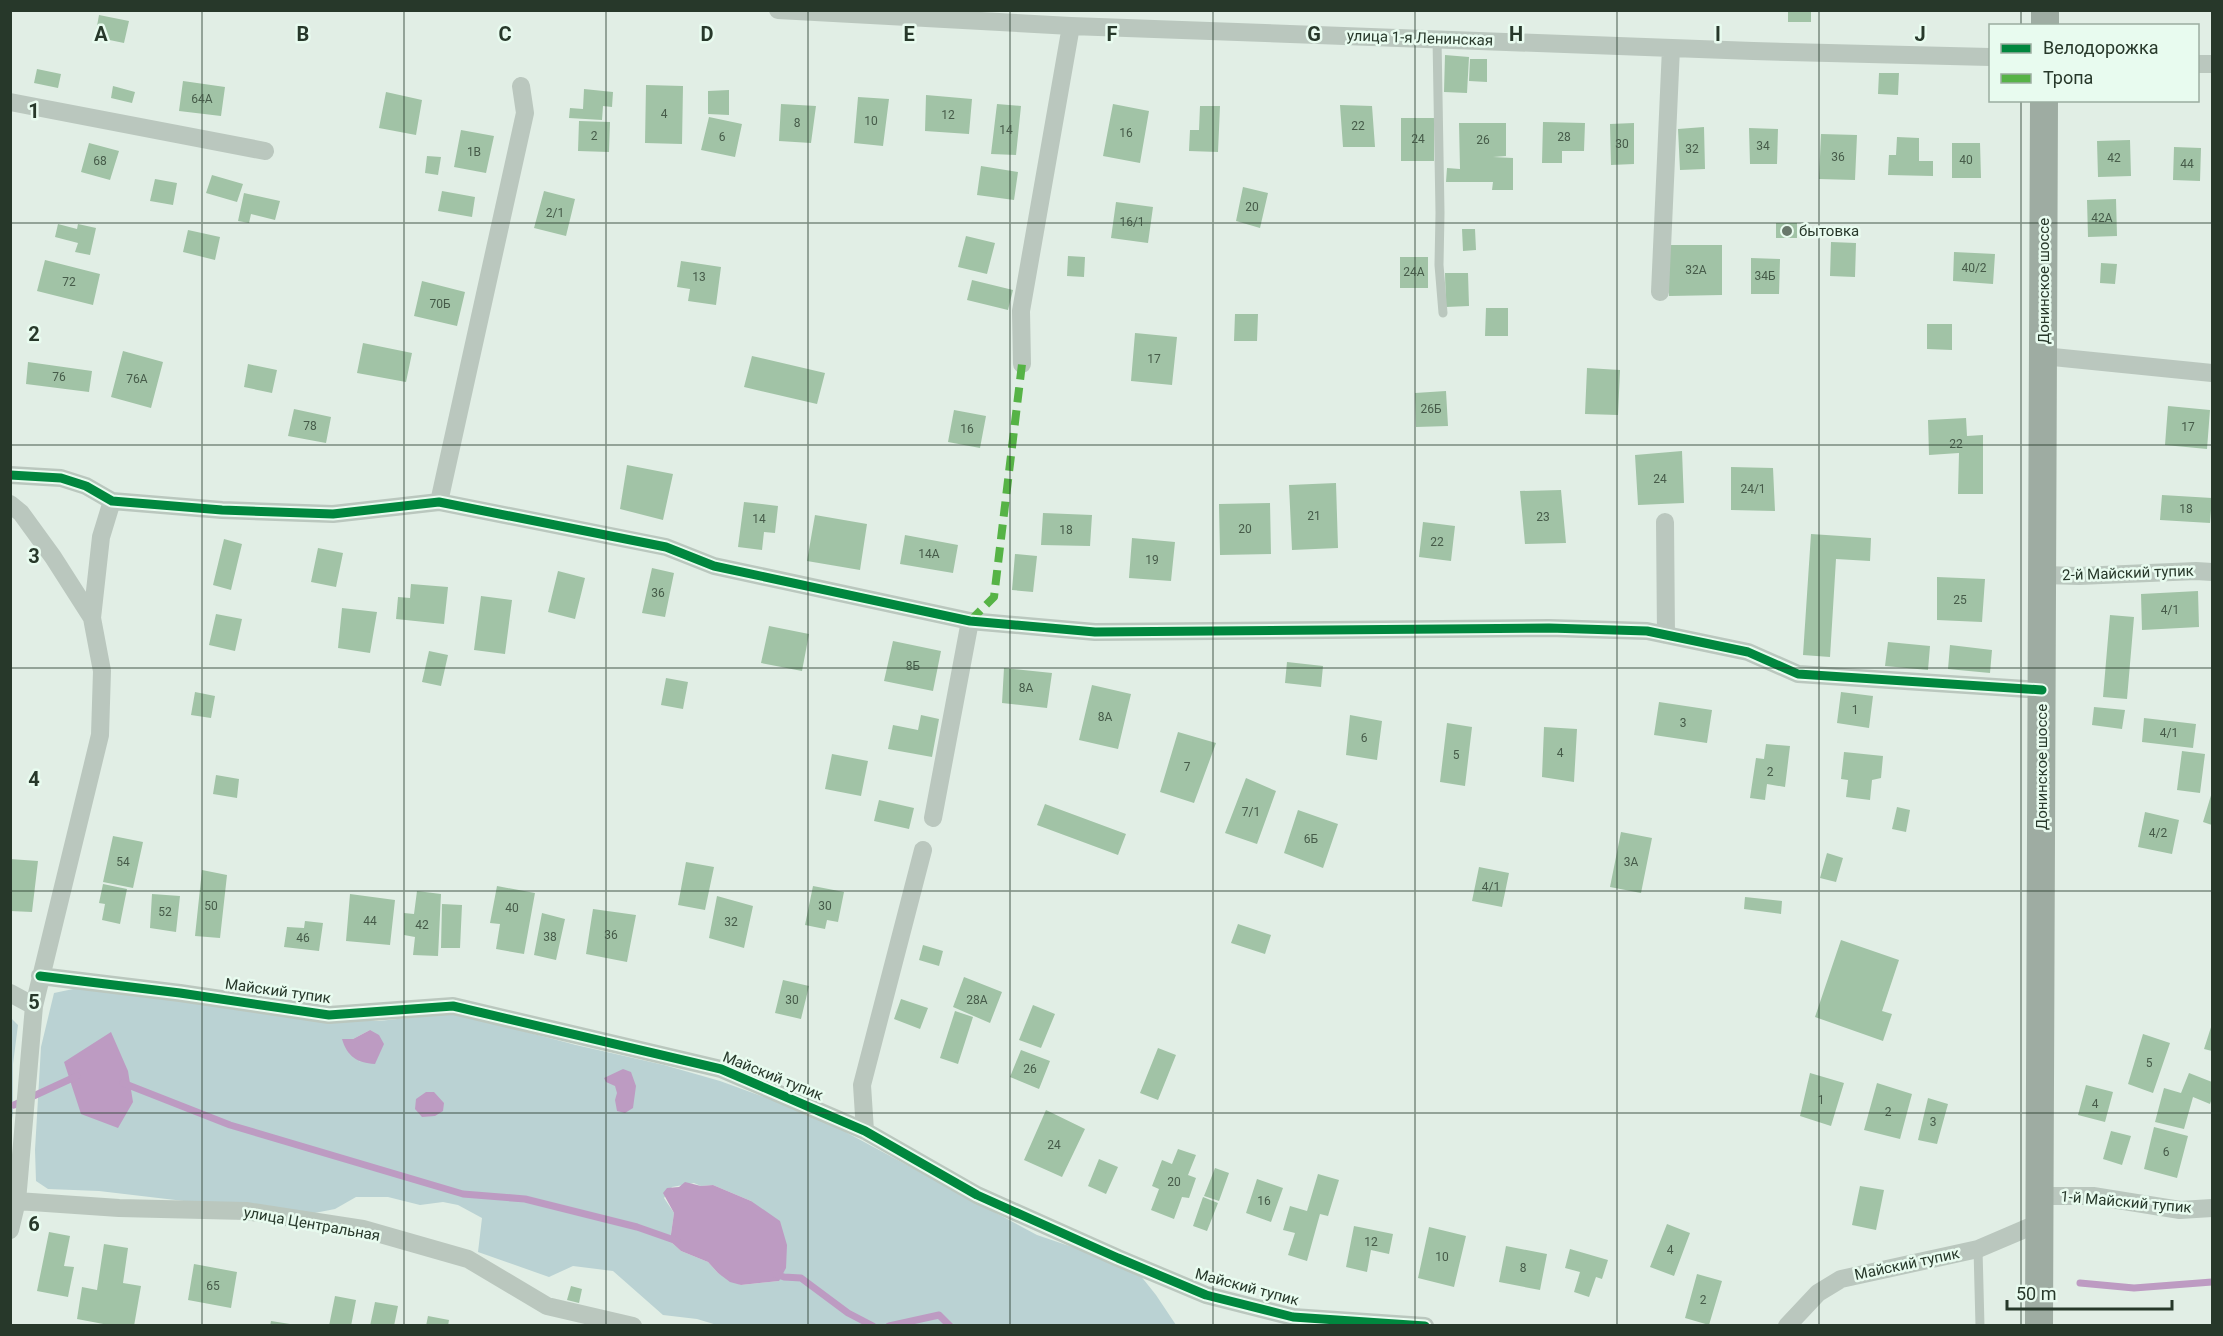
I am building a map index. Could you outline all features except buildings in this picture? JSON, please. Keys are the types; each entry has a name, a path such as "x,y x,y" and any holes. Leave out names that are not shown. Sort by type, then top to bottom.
{"main road":[{"name":"Донинское шоссе","path":"2040,1325 2044,102"}],"street":[{"name":"улица 1-я Ленинская","path":"778,10 1071,26 1989,57"},
{"path":"1022,364 1021,311 1071,26"},
{"path":"1659,292 1671,48"},
{"path":"439,502 525,113 521,86"},
{"path":"10,102 265,151"},
{"path":"2043,356 2212,373"},
{"path":"10,475 61,478 86,486 112,501 222,510 333,514 439,502 666,547 714,566 970,621 1095,632 1549,628 1647,631 1748,652 1798,674 2042,690"},
{"path":"10,1230 22,1138 34,1006 100,735 102,671 92,618 101,537 112,501"},
{"path":"10,504 21,513 92,618"},
{"path":"1665,522 1666,635"},
{"name":"2-й Майский тупик","path":"2043,575 2212,572"},
{"path":"933,818 970,621"},
{"path":"865,1131 862,1085 923,850"},
{"name":"Майский тупик","path":"40,976 180,993 329,1015 453,1006 721,1069 865,1131 977,1195 1206,1295 1293,1317 1425,1326"},
{"path":"10,993 34,1006"},
{"name":"1-й Майский тупик","path":"2039,1196 2093,1196 2180,1210 2212,1208"},
{"name":"улица Центральная","path":"14,1200 119,1208 246,1211 363,1229 468,1259 547,1306 633,1326"},
{"name":"Майский тупик","path":"1787,1326 1818,1293 1841,1279 1978,1249 2039,1223"}],"lane":[{"path":"1437,38 1439,265 1443,312"},
{"path":"1978,1249 1980,1326"}],"shaded area":[{"path":"78,988 321,1018 379,1021 453,1013 720,1081 814,1115 1037,1235 1087,1252 1140,1275 1176,1325 717,1325 697,1319 663,1315 613,1271 573,1266 549,1277 478,1252 482,1218 458,1205 443,1202 420,1205 388,1197 356,1197 335,1209 304,1215 99,1191 48,1189 36,1181 35,1150 41,1047 54,993","holes":["370,1030 360,1062 353,1039","694,1183 701,1186 713,1185 751,1201 779,1281 741,1285 718,1273 708,1262 681,1251 670,1241 674,1213 664,1198 672,1187"]},
{"path":"11,1018 18,1025 13,1064 11,1125"},
{"path":"370,1030 379,1035 384,1044 375,1064 354,1058 342,1039 353,1039"},
{"path":"111,1032 128,1071 133,1102 118,1128 81,1114 64,1062"},
{"path":"623,1069 631,1072 636,1086 633,1108 625,1113 617,1111 615,1086 606,1082 604,1078"},
{"path":"426,1092 434,1092 444,1103 443,1111 435,1116 422,1117 415,1109 416,1099"},
{"path":"685,1182 701,1186 713,1185 751,1201 780,1221 787,1245 786,1268 779,1281 741,1285 730,1282 708,1262 681,1251 670,1241 674,1213 663,1193 667,1188 679,1187"}],"waterway":[{"path":"14,1105 77,1076"},
{"path":"123,1083 230,1125 463,1194 525,1199 637,1227 677,1241"},
{"path":"775,1274 801,1278 848,1313 873,1326"},
{"path":"2080,1283 2134,1288 2212,1282"},
{"path":"889,1326 939,1315 950,1326"}],"marked path":[{"path":"970,621 994,597 1022,364"}],"cycle path":[{"path":"10,475 61,478 86,486 112,501 222,510 333,514 439,502 666,547 714,566 970,621 1095,632 1549,628 1647,631 1748,652 1798,674 2042,690"},
{"path":"40,976 180,993 329,1015 453,1006 721,1069 865,1131 977,1195 1206,1295 1293,1317 1425,1326"}],"place":[{"name":"бытовка","path":"1787,231"}]}
